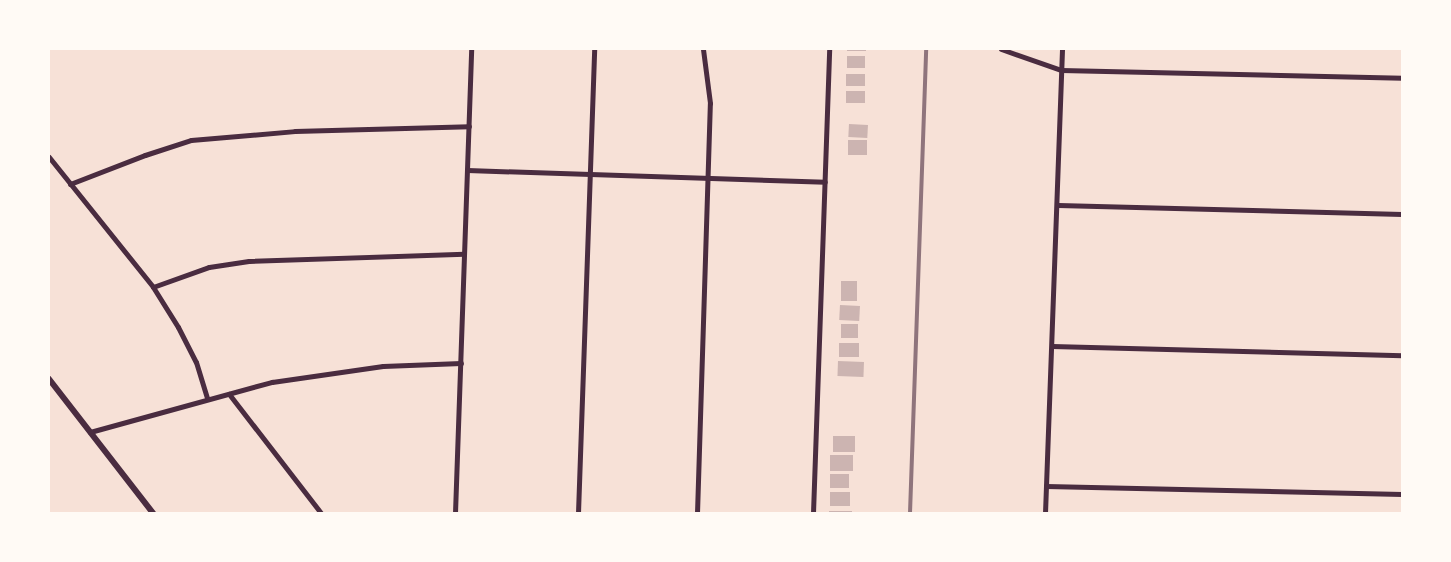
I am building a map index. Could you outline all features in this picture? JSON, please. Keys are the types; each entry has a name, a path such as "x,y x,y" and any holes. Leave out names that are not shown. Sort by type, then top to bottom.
{"street":[{"path":"455,513 471,49"},
{"path":"578,513 594,49"},
{"path":"697,513 710,103 703,49"},
{"path":"813,513 829,49"},
{"path":"1002,49 1061,70 1402,78"},
{"path":"1045,513 1058,204 1062,49"},
{"path":"70,184 145,154 190,140 295,131 469,126"},
{"path":"49,157 153,287 178,327 196,362 207,398"},
{"path":"467,170 825,182"},
{"path":"1058,204 1402,214"},
{"path":"153,287 209,267 249,261 464,254"},
{"path":"1052,346 1402,354"},
{"path":"90,432 207,398 272,382 374,367 460,363"},
{"path":"49,379 153,513"},
{"path":"229,394 322,513"},
{"path":"1046,486 1402,494"}],"building":[{"path":"847,49 866,49 866,51 847,51"},
{"path":"847,56 865,56 865,68 847,68"},
{"path":"846,74 865,74 865,86 846,86"},
{"path":"846,91 865,91 865,103 846,103"},
{"path":"849,124 868,125 867,138 848,137"},
{"path":"848,140 867,140 867,155 848,155"},
{"path":"841,281 857,281 857,301 841,301"},
{"path":"840,305 860,306 859,321 839,320"},
{"path":"841,324 858,324 858,338 841,338"},
{"path":"839,343 859,343 859,357 839,357"},
{"path":"838,361 864,362 863,377 837,376"},
{"path":"833,436 855,436 855,452 833,452"},
{"path":"830,455 853,455 853,471 830,471"},
{"path":"830,474 849,474 849,488 830,488"},
{"path":"830,492 850,492 850,506 830,506"},
{"path":"829,511 852,511 852,513 829,513"}],"railway":[{"path":"910,513 926,49"}]}
